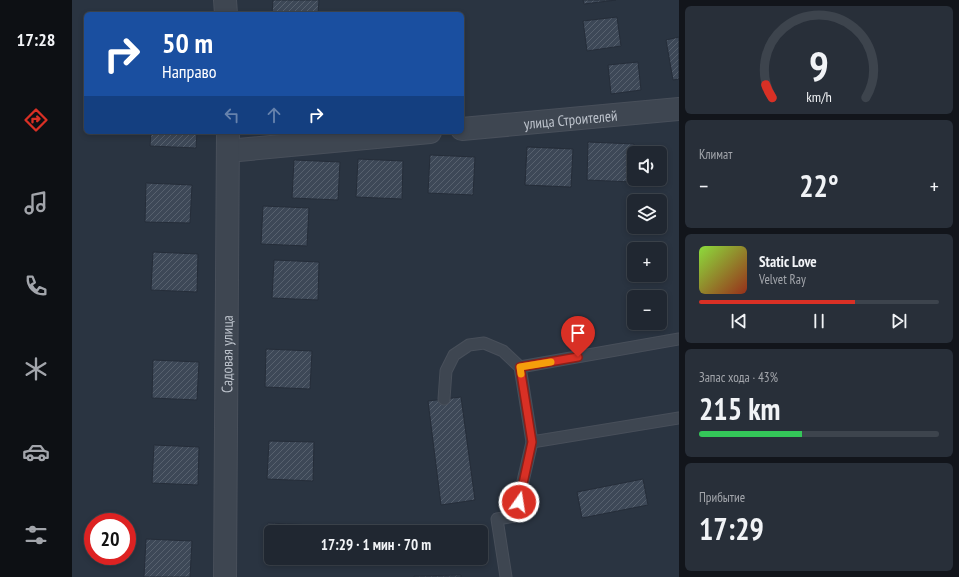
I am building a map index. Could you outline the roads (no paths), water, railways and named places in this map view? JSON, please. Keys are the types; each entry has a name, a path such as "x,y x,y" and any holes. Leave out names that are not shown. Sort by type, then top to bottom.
{"street":[{"path":"225,0 226,12"},
{"name":"улица Строителей","path":"464,129 679,109"},
{"path":"228,141 385,134"},
{"name":"Садовая улица","path":"225,577 228,141"}],"lane":[{"path":"520,367 679,339"},
{"path":"444,399 446,372 454,354 469,345 484,343 503,351 520,367 532,442 515,516 498,519 506,577"},
{"path":"532,442 679,418"}]}
